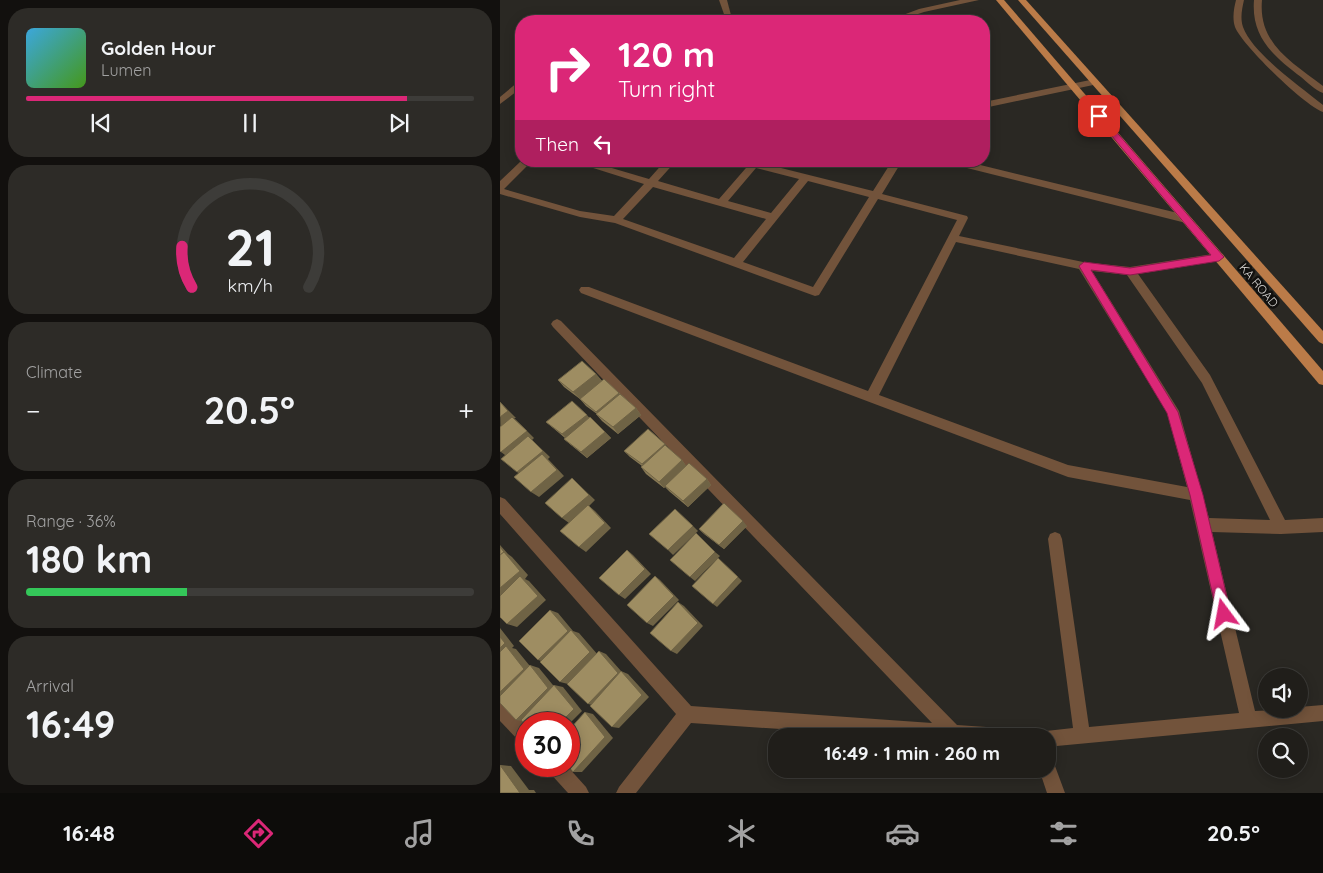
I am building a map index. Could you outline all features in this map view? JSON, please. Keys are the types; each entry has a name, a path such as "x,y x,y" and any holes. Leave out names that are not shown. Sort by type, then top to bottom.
{"main road":[{"name":"KA ROAD","path":"1000,0 1323,380"},
{"name":"KA ROAD","path":"1022,0 1323,339"}],"street":[{"path":"723,0 728,15"},
{"path":"904,15 976,0"},
{"path":"1240,0 1237,12 1239,27 1247,42 1323,109"},
{"path":"1258,0 1257,20 1266,40 1275,51 1323,90"},
{"path":"990,104 1094,82"},
{"path":"500,101 515,89"},
{"path":"500,187 521,167"},
{"path":"602,167 651,183 773,217"},
{"path":"616,220 666,167"},
{"path":"721,203 752,167"},
{"path":"770,167 963,218 871,398"},
{"path":"500,191 580,214 616,220 816,292 894,167"},
{"path":"975,167 1186,219"},
{"path":"736,263 806,177"},
{"path":"953,238 1084,266 1130,272 1219,257"},
{"path":"1084,266 1172,412 1204,525 1249,720"},
{"path":"1130,272 1162,314 1206,379 1281,527"},
{"path":"585,290 1068,471 1196,495"},
{"path":"557,324 949,728"},
{"path":"500,504 686,714 905,728"},
{"path":"1204,525 1281,527 1323,525"},
{"path":"1055,539 1082,736"},
{"path":"500,709 515,725"},
{"path":"1056,738 1323,713"},
{"path":"625,793 686,714"},
{"path":"565,777 580,793"},
{"path":"1051,778 1056,793"}],"building":[{"path":"582,361 596,374 573,392 558,380"},
{"path":"604,379 619,393 596,412 580,399"},
{"path":"620,394 636,408 613,427 596,414"},
{"path":"572,401 587,415 562,434 546,422"},
{"path":"500,402 508,411 500,417"},
{"path":"512,417 527,431 501,452 500,427"},
{"path":"590,417 605,432 581,452 564,439"},
{"path":"648,429 665,444 642,464 624,451"},
{"path":"528,436 543,451 517,472 501,459"},
{"path":"665,445 682,460 659,482 641,467"},
{"path":"542,454 557,470 531,492 514,477"},
{"path":"689,463 707,479 683,501 665,486"},
{"path":"572,478 589,495 562,518 545,503"},
{"path":"724,503 743,521 719,545 699,529"},
{"path":"588,505 605,523 579,547 560,531"},
{"path":"675,509 693,526 668,550 649,534"},
{"path":"696,533 715,552 690,577 670,560"},
{"path":"500,547 504,552 500,555"},
{"path":"627,550 645,569 619,595 599,578"},
{"path":"504,552 520,571 500,588 500,555"},
{"path":"718,558 738,577 713,604 692,586"},
{"path":"520,576 538,596 507,624 500,617 500,596"},
{"path":"655,576 674,596 647,623 627,605"},
{"path":"678,602 698,623 671,651 650,633"},
{"path":"550,610 568,631 538,660 519,641"},
{"path":"571,630 590,652 560,682 540,662"},
{"path":"500,637 505,643 500,648"},
{"path":"506,646 524,669 500,692 500,652"},
{"path":"599,651 618,673 588,704 567,684"},
{"path":"530,665 548,688 524,712 515,712 515,719 500,703 500,696"},
{"path":"621,671 642,695 612,727 590,706"},
{"path":"554,685 574,709 571,712 529,712"},
{"path":"585,712 605,737 580,764 580,718"},
{"path":"500,765 520,793 500,793"}],"route":[{"path":"1099,116 1219,257 1130,272 1084,266 1172,412 1196,495 1224,614"}]}
